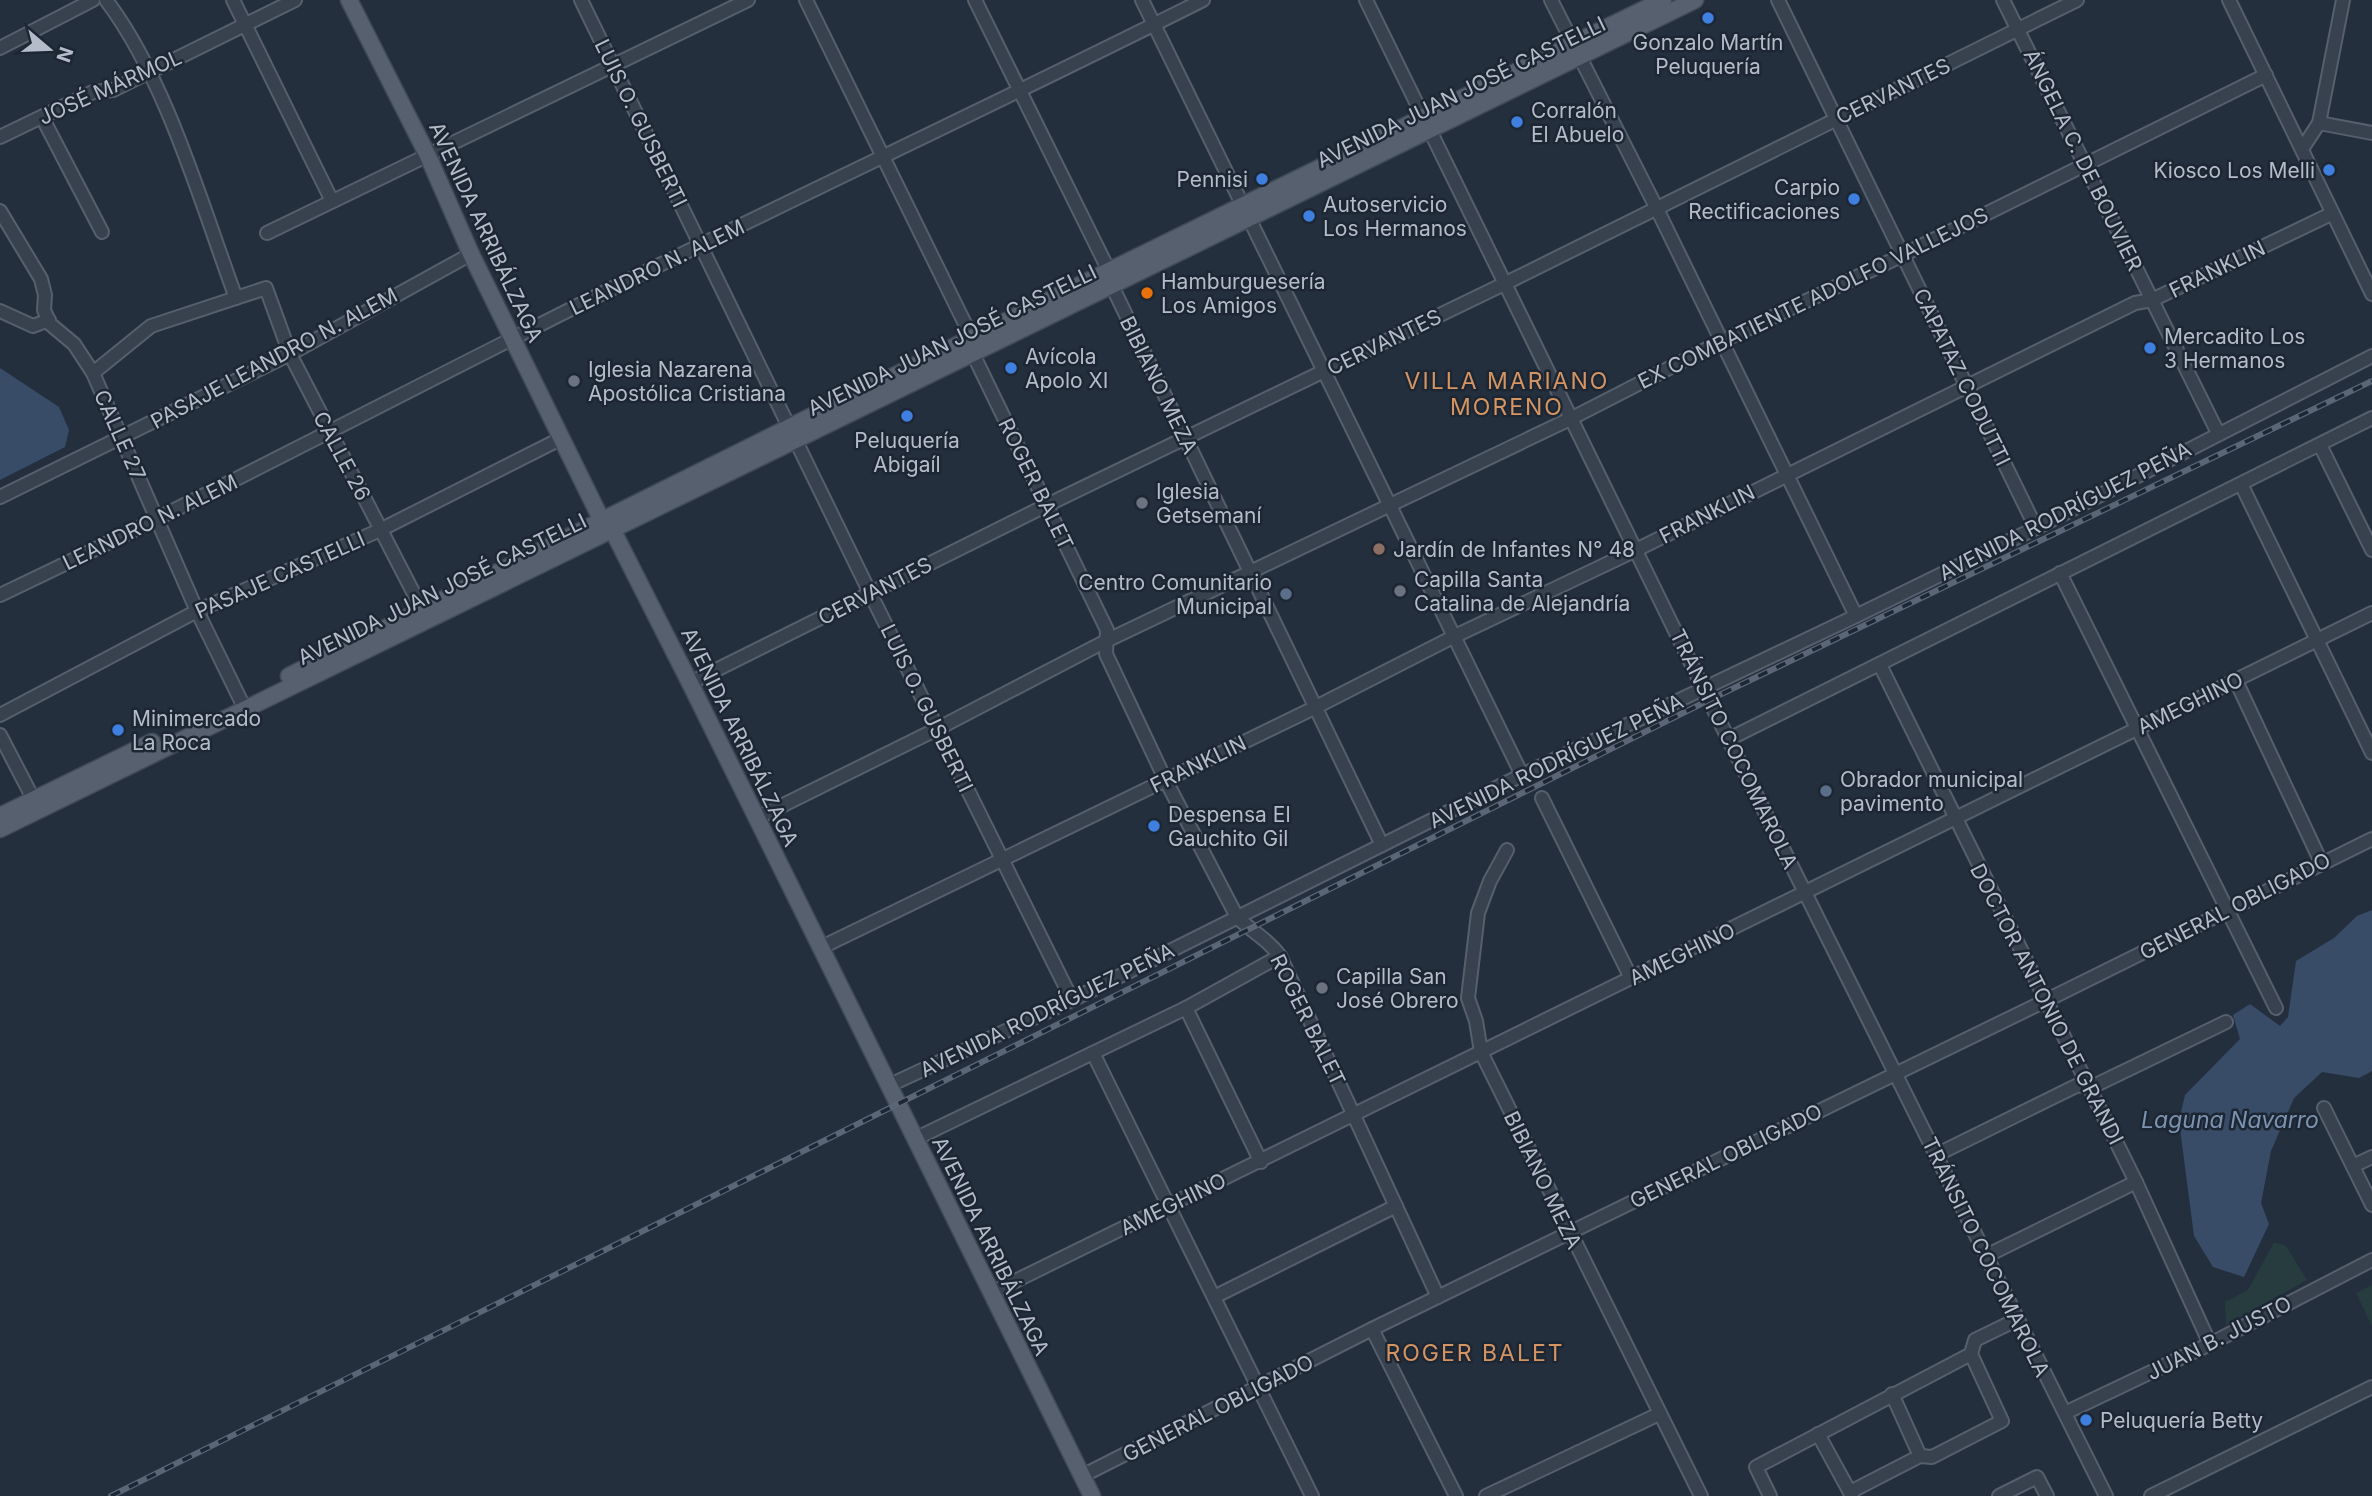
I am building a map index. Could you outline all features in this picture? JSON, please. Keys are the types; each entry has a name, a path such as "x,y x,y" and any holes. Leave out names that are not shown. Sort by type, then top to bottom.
{"main road":[{"name":"AVENIDA ARRIBÁLZAGA","path":"349,0 428,156 512,339 691,683 1092,1496"},
{"name":"AVENIDA JUAN JOSÉ CASTELLI","path":"1578,51 1663,0"},
{"name":"AVENIDA JUAN JOSÉ CASTELLI","path":"0,816 36,804 243,704 1425,124 1578,51 1695,0"},
{"name":"AVENIDA JUAN JOSÉ CASTELLI","path":"0,828 36,804"}],"street":[{"path":"0,48 93,0"},
{"path":"93,373 150,326 236,298 174,131 149,72 122,22 106,0"},
{"path":"233,0 332,201"},
{"name":"JOSÉ MÁRMOL","path":"0,137 93,92 113,90 295,0"},
{"name":"LUIS O. GUSBERTI","path":"581,0 1072,1000"},
{"path":"267,233 748,0"},
{"name":"ROGER BALET","path":"806,0 884,157 1107,629 1106,654 1166,779 1237,917 1249,929 1270,942 1280,956 1438,1297"},
{"name":"BIBIANO MEZA","path":"975,0 1021,90 1185,438 1382,845"},
{"path":"1142,0 1522,775"},
{"name":"LEANDRO N. ALEM","path":"0,595 157,521 701,244 1203,0"},
{"name":"TRÁNSITO COCOMAROLA","path":"1366,0 1728,739 2106,1496"},
{"path":"1552,0 1856,616"},
{"name":"CAPATAZ CODUTTI","path":"1778,0 2036,528"},
{"name":"ÁNGELA C. DE BOUVIER","path":"2003,0 2218,433"},
{"name":"CERVANTES","path":"691,683 1047,505 1506,283 2077,0"},
{"path":"2302,149 2319,123 2343,0"},
{"path":"2231,2 2331,214 2372,294"},
{"name":"EX COMBATIENTE ADOLFO VALLEJOS","path":"757,818 1106,641 1572,418 1722,341 1903,256 2266,75"},
{"path":"42,117 103,232"},
{"path":"2319,123 2372,133"},
{"path":"0,211 41,279 45,296 44,310 49,320 33,326 0,311"},
{"name":"FRANKLIN","path":"820,948 2135,303 2152,300 2331,214"},
{"name":"PASAJE LEANDRO N. ALEM","path":"0,497 290,354 471,254"},
{"name":"CALLE 26","path":"236,298 266,288 290,354 425,615"},
{"name":"CALLE 27","path":"49,320 74,344 93,373 197,611 243,704"},
{"name":"AVENIDA RODRÍGUEZ PEÑA","path":"888,1086 1072,1000 1522,775 1704,690 2036,528 2372,356"},
{"path":"1728,739 2372,418"},
{"name":"PASAJE CASTELLI","path":"0,715 197,611 380,530 562,438"},
{"path":"2320,444 2372,550"},
{"path":"2241,484 2317,640 2368,735 2372,753"},
{"path":"2060,573 2276,1008"},
{"name":"AMEGHINO","path":"991,1293 2372,613"},
{"name":"DOCTOR ANTONIO DE GRANDI","path":"1880,665 2136,1182 2210,1344"},
{"path":"2236,681 2321,862"},
{"path":"0,735 36,804"},
{"path":"1542,798 1631,978"},
{"name":"GENERAL OBLIGADO","path":"1082,1476 1372,1329 2372,839"},
{"name":"BIBIANO MEZA","path":"1507,850 1490,881 1478,913 1468,998 1482,1052 1569,1234 1701,1496"},
{"path":"915,1139 1186,1008 1280,956"},
{"path":"1186,1008 1261,1161"},
{"path":"1936,1155 2076,1086 2098,1084 2226,1023"},
{"path":"1093,1053 1312,1496"},
{"path":"2324,1108 2372,1205"},
{"path":"2353,1166 2372,1157"},
{"path":"1986,1256 2136,1182"},
{"path":"1214,1297 1395,1206"},
{"name":"JUAN B. JUSTO","path":"2065,1413 2210,1344 2372,1260"},
{"path":"1818,1434 1851,1494 1920,1456 1932,1457 2002,1421 1971,1354 1975,1340 2016,1320"},
{"path":"1372,1329 1456,1496"},
{"path":"1770,1496 1756,1467 1971,1354"},
{"path":"2151,1496 2372,1387"},
{"path":"1892,1394 1920,1456"},
{"path":"1486,1496 1659,1414"},
{"path":"1999,1496 2037,1477 2047,1496"}],"green space":[{"path":"2274,1242 2286,1246 2307,1280 2226,1325 2225,1302 2248,1290"},
{"path":"2372,1285 2372,1326 2356,1293"}],"water":[{"path":"0,368 59,407 69,430 65,447 0,480"},
{"name":"Laguna Navarro","path":"2372,910 2372,1071 2359,1078 2322,1072 2294,1098 2271,1151 2261,1203 2269,1224 2244,1277 2213,1267 2194,1236 2179,1121 2185,1095 2240,1039 2233,1015 2250,1004 2280,1026 2288,1017 2296,961 2334,938 2357,916"}],"railway":[{"path":"111,1496 1709,700 2372,381"}],"place":[{"name":"Gonzalo Martín Peluquería","path":"1708,18"},
{"name":"Corralón El Abuelo","path":"1517,122"},
{"name":"Kiosco Los Melli","path":"2329,170"},
{"name":"Pennisi","path":"1262,179"},
{"name":"Carpio Rectificaciones","path":"1854,199"},
{"name":"Autoservicio Los Hermanos","path":"1309,216"},
{"name":"Hamburguesería Los Amigos","path":"1147,293"},
{"name":"Mercadito Los 3 Hermanos","path":"2150,348"},
{"name":"Avícola Apolo XI","path":"1011,368"},
{"name":"Iglesia Nazarena Apostólica Cristiana","path":"574,381"},
{"name":"Peluquería Abigaíl","path":"907,416"},
{"name":"Iglesia Getsemaní","path":"1142,503"},
{"name":"Jardín de Infantes N° 48","path":"1379,549"},
{"name":"Capilla Santa Catalina de Alejandría","path":"1400,591"},
{"name":"Centro Comunitario Municipal","path":"1286,594"},
{"name":"Minimercado La Roca","path":"118,730"},
{"name":"Obrador municipal pavimento","path":"1826,791"},
{"name":"Despensa El Gauchito Gil","path":"1154,826"},
{"name":"Capilla San José Obrero","path":"1322,988"},
{"name":"Peluquería Betty","path":"2086,1420"}],"district":[{"name":"VILLA MARIANO MORENO","path":"1507,394"},
{"name":"ROGER BALET","path":"1475,1353"}]}
